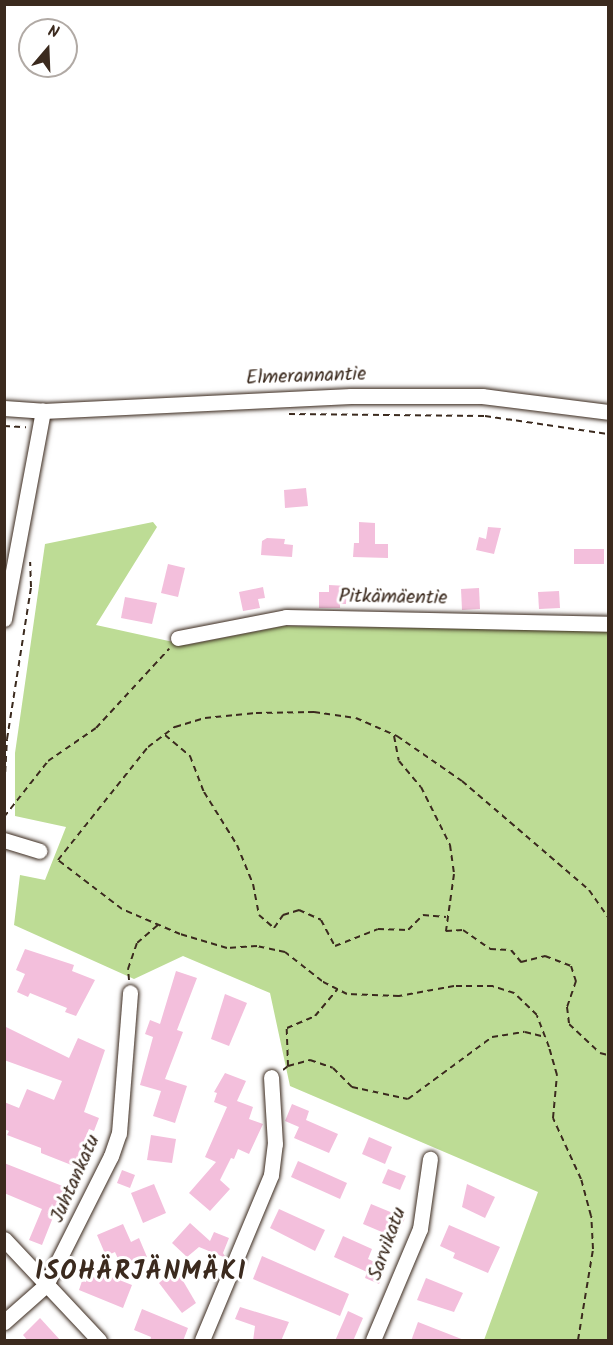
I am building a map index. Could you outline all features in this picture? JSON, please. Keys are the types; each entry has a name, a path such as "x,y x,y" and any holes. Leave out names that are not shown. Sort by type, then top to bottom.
{"street":[{"name":"Elmerannantie","path":"4,408 43,411 375,396 482,396 609,412"},
{"path":"4,619 43,411"},
{"name":"Pitkämäentie","path":"178,638 286,617 609,624"},
{"path":"4,840 39,851"},
{"name":"Juhtankatu","path":"4,1322 46,1285 73,1238 119,1133 130,992"},
{"path":"202,1341 271,1175 275,1144 271,1077"},
{"name":"Sarvikatu","path":"373,1341 420,1229 430,1159"},
{"path":"4,1239 99,1341"}],"path":[{"path":"285,414 485,416 609,434"},
{"path":"4,426 40,428"},
{"path":"4,793 9,728 31,587 29,554"},
{"path":"4,817 48,761 96,728 178,638"},
{"path":"578,1341 594,1249 591,1216 581,1179 554,1118 557,1075 545,1036 537,1015 514,993 493,986 454,986 399,996 347,994 285,952 257,946 227,948 158,925 122,909 58,860 148,747 176,727 205,718 314,712 356,718 393,735 471,789 589,890 609,917"},
{"path":"165,735 190,756 204,792 237,845 253,884 259,915 274,928 283,915 299,910 321,920 335,946 378,929 408,930 423,915 446,917"},
{"path":"393,735 399,761 421,787 450,845 454,874 446,917 446,931 463,930 490,949 511,950 521,962 545,956 571,966 576,981 567,1006 569,1024 600,1053 609,1055"},
{"path":"130,992 128,969 137,943 158,925"},
{"path":"288,1066 286,1028 315,1016 338,989"},
{"path":"271,1077 288,1066 310,1060 333,1068 352,1087 408,1099 492,1037 525,1032 545,1036"}],"green space":[{"path":"153,522 157,527 96,625 187,645 284,626 608,631 608,1340 484,1340 538,1192 290,1086 270,993 183,956 134,979 14,925 20,875 45,880 66,827 15,816 15,753 45,544"}],"building":[{"path":"306,488 308,506 285,508 284,490"},
{"path":"359,522 375,523 375,544 388,544 388,558 353,557 354,543 359,543"},
{"path":"488,527 501,528 494,554 476,550 479,537 486,539"},
{"path":"267,538 285,539 284,544 293,545 292,557 261,555 262,541"},
{"path":"574,549 604,549 604,564 574,564"},
{"path":"168,564 185,568 178,597 161,593"},
{"path":"329,585 347,586 346,604 340,604 340,608 319,608 319,592 329,592"},
{"path":"263,587 265,598 258,599 260,608 243,611 239,592"},
{"path":"479,588 480,609 462,610 461,589"},
{"path":"559,591 560,608 539,609 538,592"},
{"path":"125,597 157,603 152,624 121,618"},
{"path":"25,949 74,965 72,971 95,980 76,1016 65,1012 67,1008 30,993 28,997 17,992 25,974 16,970"},
{"path":"176,971 197,978 177,1030 183,1032 165,1079 187,1086 175,1123 153,1116 161,1091 140,1085 153,1037 145,1034 150,1020 160,1024"},
{"path":"225,994 247,1003 229,1046 211,1039"},
{"path":"4,1026 69,1058 78,1038 105,1050 84,1112 99,1118 94,1131 89,1129 74,1166 41,1153 41,1148 7,1135 9,1131 4,1129 4,1102 19,1108 27,1089 54,1100 62,1081 4,1060"},
{"path":"225,1073 246,1081 237,1101 253,1107 249,1119 263,1124 249,1154 238,1149 234,1159 231,1158 220,1180 230,1189 210,1211 189,1193 216,1162 205,1157 227,1107 214,1102 217,1093 214,1092"},
{"path":"292,1104 309,1111 306,1120 338,1134 329,1153 294,1138 299,1127 285,1121"},
{"path":"151,1135 176,1139 172,1163 147,1160"},
{"path":"369,1137 392,1147 385,1164 362,1154"},
{"path":"298,1161 347,1183 340,1199 291,1177"},
{"path":"4,1163 65,1187 42,1245 29,1240 42,1209 4,1193"},
{"path":"388,1169 406,1176 400,1190 382,1183"},
{"path":"122,1170 135,1175 130,1188 117,1183"},
{"path":"154,1184 166,1213 143,1223 131,1193"},
{"path":"467,1184 495,1197 485,1218 462,1207"},
{"path":"371,1204 405,1218 396,1238 363,1224"},
{"path":"279,1209 325,1230 315,1251 270,1228"},
{"path":"190,1223 210,1241 214,1232 229,1238 223,1253 226,1258 199,1247 187,1257 172,1243"},
{"path":"123,1224 131,1242 139,1238 147,1257 122,1268 115,1252 106,1256 97,1235"},
{"path":"449,1225 500,1247 488,1273 453,1258 455,1253 440,1246"},
{"path":"343,1236 372,1249 368,1259 386,1267 379,1284 365,1278 367,1272 334,1257"},
{"path":"262,1256 349,1294 340,1316 253,1279"},
{"path":"176,1269 196,1303 182,1313 159,1283"},
{"path":"99,1272 132,1285 123,1308 79,1290 82,1281 86,1282 88,1275 96,1278"},
{"path":"426,1278 463,1293 454,1312 417,1300"},
{"path":"240,1307 289,1322 281,1341 253,1341 255,1326 235,1319"},
{"path":"142,1309 188,1328 183,1341 150,1341 151,1337 134,1330"},
{"path":"348,1311 363,1318 353,1341 335,1341"},
{"path":"40,1318 61,1341 28,1341 23,1335"},
{"path":"418,1322 464,1340 464,1341 411,1341"}],"district":[{"name":"ISOHÄRJÄNMÄKI","path":"141,1273"}]}
